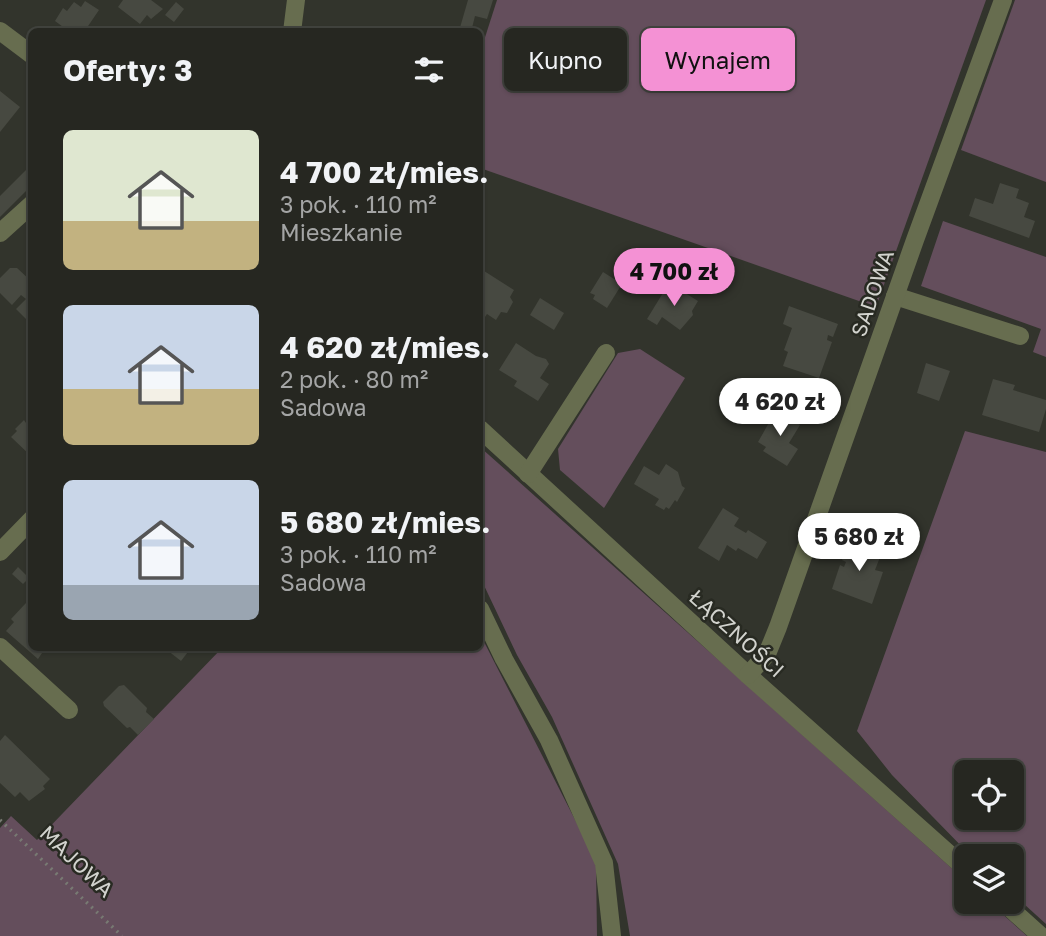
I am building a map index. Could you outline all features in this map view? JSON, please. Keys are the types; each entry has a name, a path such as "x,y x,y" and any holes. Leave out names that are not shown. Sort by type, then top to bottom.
{"street":[{"path":"292,28 296,0"},
{"name":"SADOWA","path":"748,675 767,654 778,627 1003,0"},
{"path":"0,31 28,52"},
{"path":"0,233 28,208"},
{"path":"895,296 960,314 1020,336"},
{"path":"528,474 606,353"},
{"name":"ŁĄCZNOŚCI","path":"483,432 748,675 954,858"},
{"path":"0,552 28,523"},
{"path":"483,615 549,740 604,863 612,936"},
{"path":"0,646 69,710"},
{"path":"1016,914 1041,936"}],"path":[{"name":"MAJOWA","path":"0,820 122,936"}],"shaded area":[{"path":"497,0 986,0 876,307 483,169 483,44"},
{"path":"1015,0 1046,0 1046,182 961,150"},
{"path":"943,221 1046,257 1046,357 1033,352 1041,329 921,286"},
{"path":"640,349 685,378 604,508 560,470 558,449 618,353"},
{"path":"965,431 1046,452 1046,924 1024,904 1024,844 959,844 892,775 857,731"},
{"path":"483,450 954,870 954,914 1002,914 1027,936 630,936 618,864 552,717 517,655 483,583"},
{"path":"483,640 590,849 596,866 597,936 0,936 0,828 11,816 37,840 219,651 483,651"}],"building":[{"path":"123,0 151,0 163,9 151,19 147,15 140,24 118,7"},
{"path":"468,0 493,0 487,19 475,16 472,28 460,28"},
{"path":"85,1 99,10 87,28 65,28 55,21 63,8 67,11 74,2 81,7"},
{"path":"176,2 184,9 174,22 165,15"},
{"path":"0,91 20,107 0,132"},
{"path":"28,168 28,189 0,217 0,196"},
{"path":"1000,183 1019,189 1016,198 1029,203 1024,217 1035,221 1029,238 969,216 975,198 993,204"},
{"path":"10,268 17,268 28,278 28,321 16,309 26,299 21,295 12,305 0,293 0,278"},
{"path":"483,270 514,290 510,297 513,302 507,313 501,312 496,320 487,314 485,317"},
{"path":"603,272 622,284 607,308 593,299 595,295 590,293"},
{"path":"669,283 698,301 692,311 693,315 680,330 662,317 657,325 647,319"},
{"path":"540,298 564,313 554,330 530,315"},
{"path":"789,306 838,324 833,337 828,335 827,340 832,342 819,378 783,366 788,352 784,350 792,328 783,324"},
{"path":"516,343 546,359 549,364 540,378 549,384 538,401 514,386 517,381 499,370"},
{"path":"926,363 950,371 939,401 917,393"},
{"path":"993,379 1015,385 1013,390 1046,400 1039,432 982,415"},
{"path":"780,412 792,416 800,425 789,443 798,449 787,466 763,451 766,447 758,442 771,419 775,422"},
{"path":"24,420 26,423 28,421 28,453 11,437"},
{"path":"666,464 678,472 685,488 677,502 675,500 669,509 666,507 664,510 655,505 659,499 634,484 644,466 659,475"},
{"path":"723,508 739,518 734,526 746,533 748,530 767,542 757,559 727,545 719,561 698,548"},
{"path":"849,541 882,552 875,570 883,572 872,604 832,589 840,565 844,567 846,562 842,560"},
{"path":"18,567 28,579 23,584 12,574"},
{"path":"26,603 28,605 28,650 6,631 14,622 11,619"},
{"path":"29,651 43,651 38,659"},
{"path":"168,651 189,651 181,661"},
{"path":"124,685 154,719 138,735 104,706 103,702 119,686"},
{"path":"5,735 50,779 43,786 45,789 29,801 20,792 15,797 0,783 0,741"}]}
